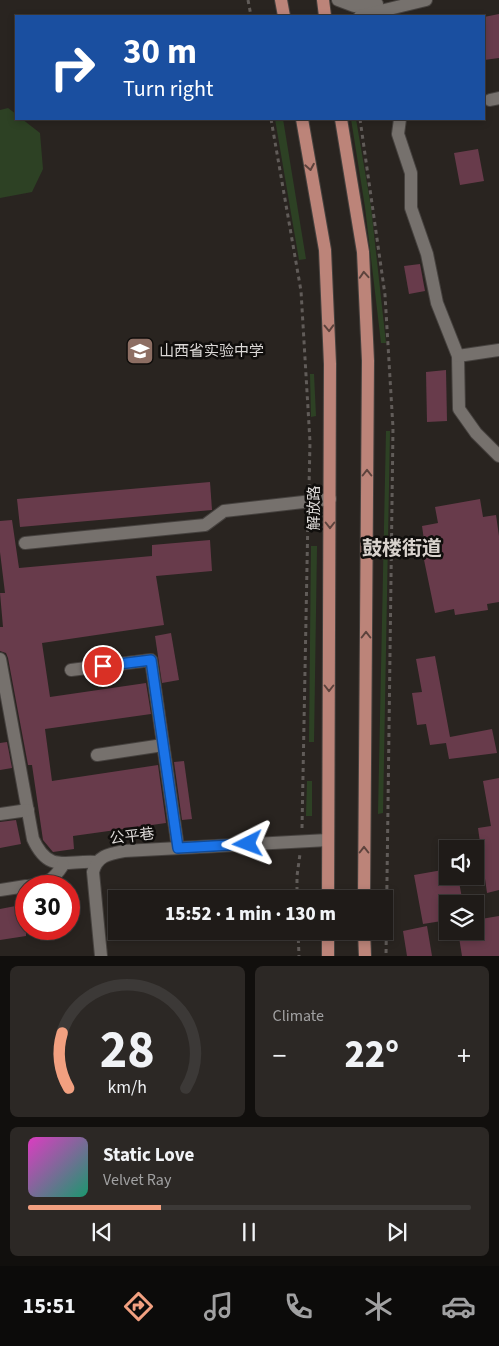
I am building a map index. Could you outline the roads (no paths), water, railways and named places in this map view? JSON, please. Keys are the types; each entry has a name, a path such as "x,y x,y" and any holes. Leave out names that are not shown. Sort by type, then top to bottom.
{"main road":[{"path":"281,0 284,15"},
{"path":"322,0 325,15"},
{"name":"解放路","path":"302,120 325,250 330,364 328,890"},
{"path":"342,120 363,252 368,343 364,890"},
{"path":"328,940 328,956"},
{"path":"364,940 364,956"}],"street":[{"path":"338,0 354,6 367,6 396,0"},
{"path":"364,15 426,0"},
{"path":"411,3 414,15"},
{"path":"400,120 398,134 411,173 411,208 427,254 437,303 458,356 459,409 476,433 499,456"},
{"path":"458,356 499,350"},
{"path":"25,543 205,525 224,511 330,499"},
{"path":"0,659 33,839 39,852 50,861 63,865 96,862"},
{"path":"70,670 151,660 178,848"},
{"path":"0,734 13,732"},
{"path":"97,755 163,745"},
{"path":"0,814 28,810"},
{"name":"公平巷","path":"101,956 93,872 96,862 109,854 124,851 328,840"},
{"path":"57,875 63,865"},
{"path":"0,890 15,888"}],"place":[{"name":"山西省实验中学","path":"140,351"}],"district":[{"name":"鼓楼街道","path":"402,548"}]}
